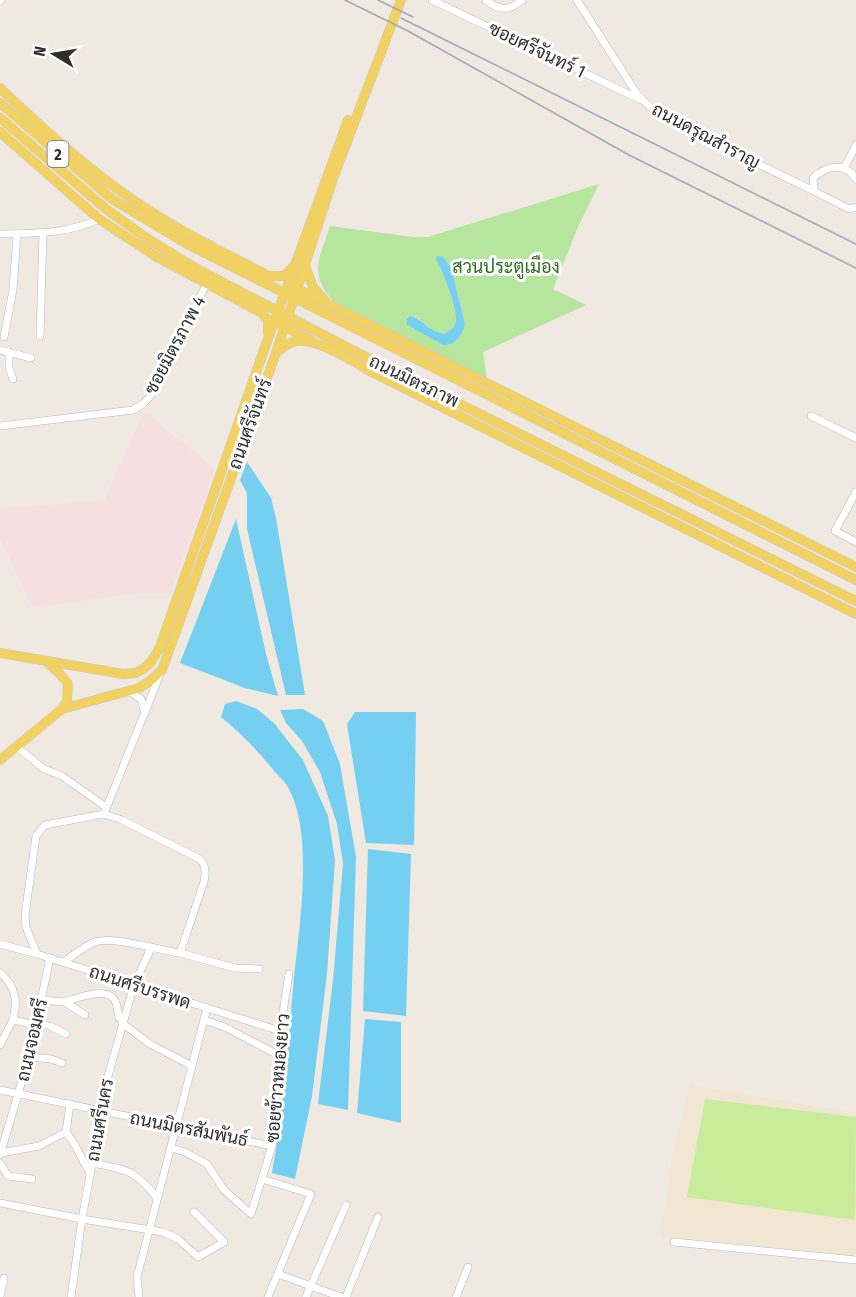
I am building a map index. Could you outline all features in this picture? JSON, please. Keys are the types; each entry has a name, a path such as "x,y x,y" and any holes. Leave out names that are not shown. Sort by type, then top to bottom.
{"main road":[{"name":"ถนนศรีจันทร์","path":"46,661 123,674 136,673 151,662 160,647 265,347 281,319 292,291 394,0"},
{"name":"ถนนศรีจันทร์","path":"301,263 400,0"},
{"name":"2","path":"0,88 125,195 210,246"},
{"name":"ถนนมิตรภาพ","path":"0,103 118,204 171,234 292,291 419,360 856,580"},
{"name":"ถนนมิตรภาพ","path":"0,118 111,213 148,239 317,343 856,614"},
{"name":"2","path":"0,132 99,219"},
{"path":"99,219 157,257 206,285 262,313 281,319"},
{"path":"171,234 210,246 270,276 292,291 328,304 395,338 419,360"},
{"path":"157,257 197,269"},
{"path":"270,276 284,276 301,263 313,287 328,304"},
{"path":"262,313 268,320 269,328 265,347"},
{"name":"ถนนศรีจันทร์","path":"162,670 276,353 281,319"},
{"name":"ถนนมิตรภาพ","path":"281,319 413,379 856,601"},
{"name":"ถนนมิตรภาพ","path":"395,338 856,567"},
{"path":"276,353 293,342 304,340 317,343"},
{"path":"372,372 413,379"},
{"path":"514,431 523,447"},
{"path":"596,449 614,447"},
{"path":"579,476 598,473"},
{"path":"668,474 676,489"},
{"path":"738,542 748,559"},
{"path":"803,587 822,584"},
{"path":"0,653 46,661 68,684 67,701 62,709 0,760"},
{"path":"62,709 128,691 150,681 162,670"}],"street":[{"name":"ซอยศรีจันทร์ 1","path":"432,0 642,101"},
{"path":"486,0 497,8 506,9 522,0"},
{"name":"ถนนดรุณสำราญ","path":"577,0 642,101 704,138 854,209"},
{"path":"844,169 856,145"},
{"path":"798,183 813,178 820,171 829,167 844,169 856,179"},
{"path":"813,178 814,191"},
{"path":"0,234 43,233 82,227 99,219"},
{"path":"40,336 43,233"},
{"path":"4,337 13,290 17,234"},
{"name":"ซอยมิตรภาพ 4","path":"0,426 134,410 151,395 206,285"},
{"path":"0,350 31,358"},
{"path":"9,352 9,368 13,379"},
{"path":"811,416 856,438"},
{"path":"856,492 835,531 856,542"},
{"path":"105,811 162,670"},
{"path":"128,691 141,699 145,713"},
{"path":"16,746 44,769 62,776 105,811 200,859 206,872 204,882 180,953"},
{"path":"37,954 25,921 38,832 50,823 105,811"},
{"path":"63,962 99,940 180,953 235,968 260,969"},
{"name":"ถนนศรีบรรพด","path":"0,944 280,1031"},
{"name":"ถนนศรีนคร","path":"71,1297 82,1219 108,1076 134,985 151,948"},
{"name":"ถนนจอมศรี","path":"0,1154 29,1057 50,958"},
{"path":"0,973 9,982 16,995 14,1020 0,1045"},
{"name":"ซอยข้าวหมองยาว","path":"171,1148 185,1152 207,1164 224,1190 251,1214 272,1146 280,1031 289,974"},
{"path":"41,1000 65,1002 81,996 96,994 111,996 115,1000 119,1018 150,1044 192,1066"},
{"path":"65,1002 85,1015"},
{"path":"139,1297 137,1277 148,1230 207,1008"},
{"path":"14,1020 50,1026 66,1034"},
{"path":"204,1020 278,1055"},
{"path":"29,1057 51,1059 63,1063"},
{"name":"ถนนมิตรสัมพันธ์","path":"0,1090 272,1146"},
{"path":"70,1104 66,1132 90,1174"},
{"path":"0,1154 39,1146 66,1132"},
{"path":"92,1162 129,1172 141,1178 157,1198"},
{"path":"0,1163 8,1176 32,1179"},
{"path":"262,1179 311,1194 268,1297"},
{"path":"0,1203 170,1234 198,1257 224,1242 194,1212"},
{"path":"306,1297 346,1205"},
{"path":"279,1274 344,1297 378,1217"},
{"path":"674,1242 856,1260"},
{"path":"456,1297 468,1267"},
{"path":"0,1296 4,1278"}],"shaded area":[{"path":"144,412 215,469 170,593 134,593 33,608 0,538 0,508 104,501"},
{"path":"690,1085 856,1113 856,1255 661,1236 672,1158"}],"green space":[{"name":"สวนประตูเมือง","path":"599,184 578,227 553,289 586,305 483,352 487,379 333,301 321,282 318,265 330,226 428,237","holes":["436,260 451,267 465,324 451,344 443,345 407,325 407,319 411,316 416,318 435,331 444,334 454,327 456,314 446,280"]},
{"path":"705,1099 856,1117 855,1220 687,1197"}],"water":[{"path":"437,256 443,257 451,267 465,324 458,339 448,345 443,345 407,325 407,319 410,316 444,334 455,325 456,314 446,280 436,260"},
{"path":"247,462 271,498 276,518 305,695 286,695 247,529 247,493 240,480"},
{"path":"236,519 266,654 278,696 245,688 180,663"},
{"path":"236,701 257,709 274,723 303,760 328,816 335,860 327,974 312,1096 295,1179 272,1173 285,1081 301,914 303,859 301,833 297,810 289,789 250,743 221,717 225,704"},
{"path":"303,709 323,721 340,764 356,857 348,1110 318,1104 333,980 343,864 337,824 320,772 302,741 286,723 280,710"},
{"path":"355,712 416,712 414,845 366,843 347,724"},
{"path":"368,849 411,854 406,1016 363,1011"},
{"path":"365,1019 401,1022 401,1123 357,1113"}],"railway":[{"path":"345,0 408,31 629,155 856,268"},
{"path":"378,0 413,17"},
{"path":"401,18 856,244"}]}
